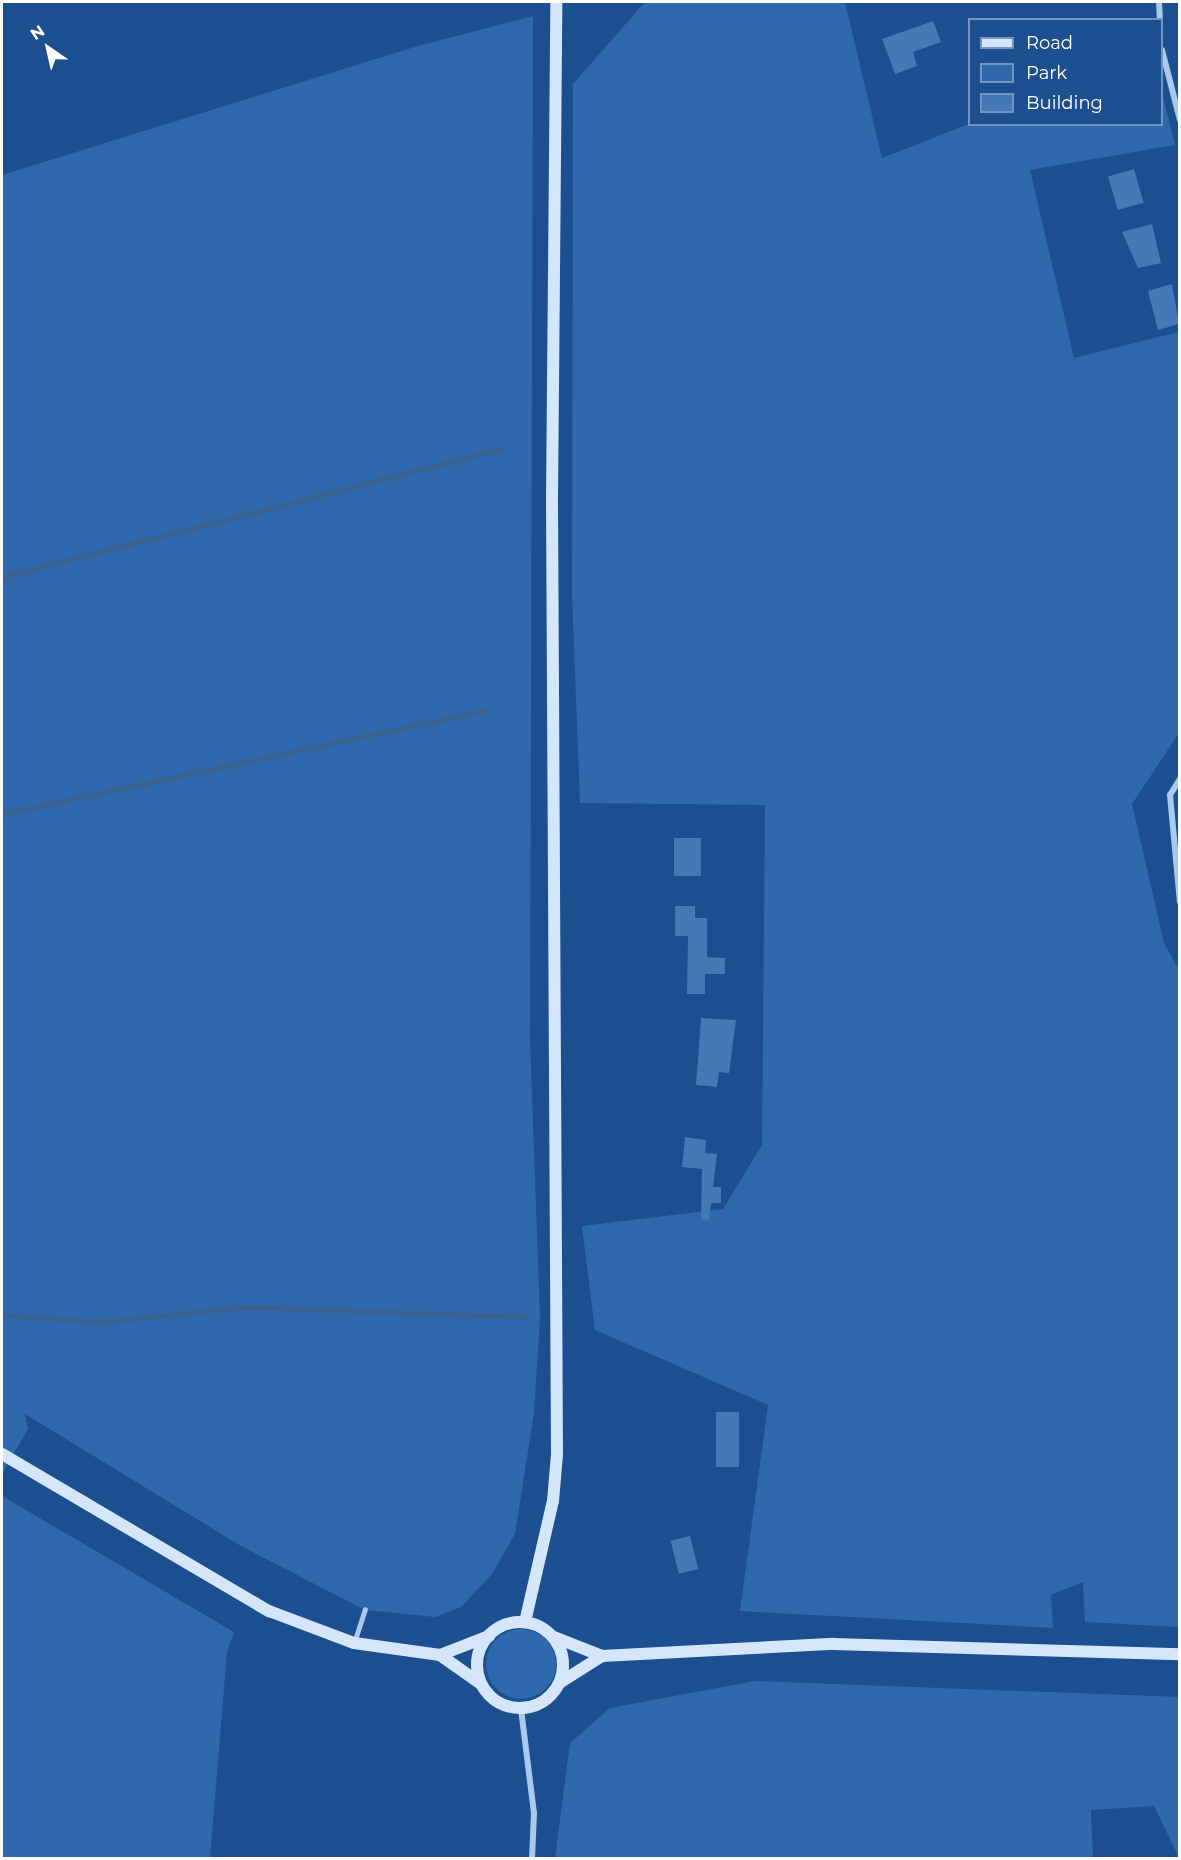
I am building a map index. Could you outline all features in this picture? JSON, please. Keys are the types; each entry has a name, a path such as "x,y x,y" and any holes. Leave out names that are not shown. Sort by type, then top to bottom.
{"street":[{"path":"525,1622 553,1501 557,1454 552,501 556,2"},
{"path":"1159,2 1160,18"},
{"path":"1163,58 1179,120"},
{"path":"1179,779 1170,795 1179,902"},
{"path":"2,1454 269,1611 354,1643 440,1654 525,1622 554,1637 602,1656 834,1644 1179,1654"},
{"path":"481,1684 477,1659 489,1636"},
{"path":"554,1637 563,1657 561,1682"},
{"path":"440,1654 481,1684 497,1702 521,1709 545,1701 561,1682 602,1656"},
{"path":"521,1709 534,1813 532,1858"}],"lane":[{"path":"354,1643 365,1610"}],"green space":[{"path":"645,2 845,2 882,158 968,124 1163,126 1163,96 1175,145 1030,170 1074,358 1179,332 1179,733 1132,804 1164,943 1179,970 1179,1627 1085,1622 1083,1582 1051,1595 1053,1628 740,1611 768,1405 595,1330 582,1226 723,1209 762,1145 765,805 580,803 572,594 573,84"},
{"path":"533,16 530,1040 540,1317 534,1413 515,1534 492,1574 461,1607 435,1617 365,1610 241,1546 25,1414 28,1429 2,1474 2,175 418,46"},
{"path":"2,1496 234,1632 227,1652 210,1858 2,1858"},
{"path":"521,1629 540,1635 550,1645 556,1664 550,1683 540,1693 521,1699 502,1693 492,1683 486,1664 492,1645 502,1635"},
{"path":"755,1681 1179,1697 1179,1858 1154,1806 1091,1810 1093,1858 555,1858 570,1743 610,1708"}],"building":[{"path":"933,21 941,42 913,52 917,66 895,74 882,39"},
{"path":"1134,169 1144,203 1118,210 1108,176"},
{"path":"1152,224 1161,263 1138,268 1122,232"},
{"path":"1172,284 1179,324 1158,330 1148,291"},
{"path":"674,838 701,838 701,876 674,876"},
{"path":"675,906 695,906 695,918 707,918 707,957 725,958 725,974 705,974 705,994 687,994 688,936 675,936"},
{"path":"701,1018 736,1020 729,1073 719,1072 717,1087 696,1085"},
{"path":"685,1137 706,1140 705,1153 717,1154 713,1187 721,1187 721,1203 711,1203 709,1221 701,1220 702,1169 682,1167"},
{"path":"716,1412 739,1412 739,1467 716,1467"},
{"path":"690,1536 698,1569 679,1574 671,1541"}],"waterway":[{"path":"2,577 501,449"},
{"path":"2,814 486,710"},
{"path":"2,1315 101,1322 247,1307 528,1317"}]}
